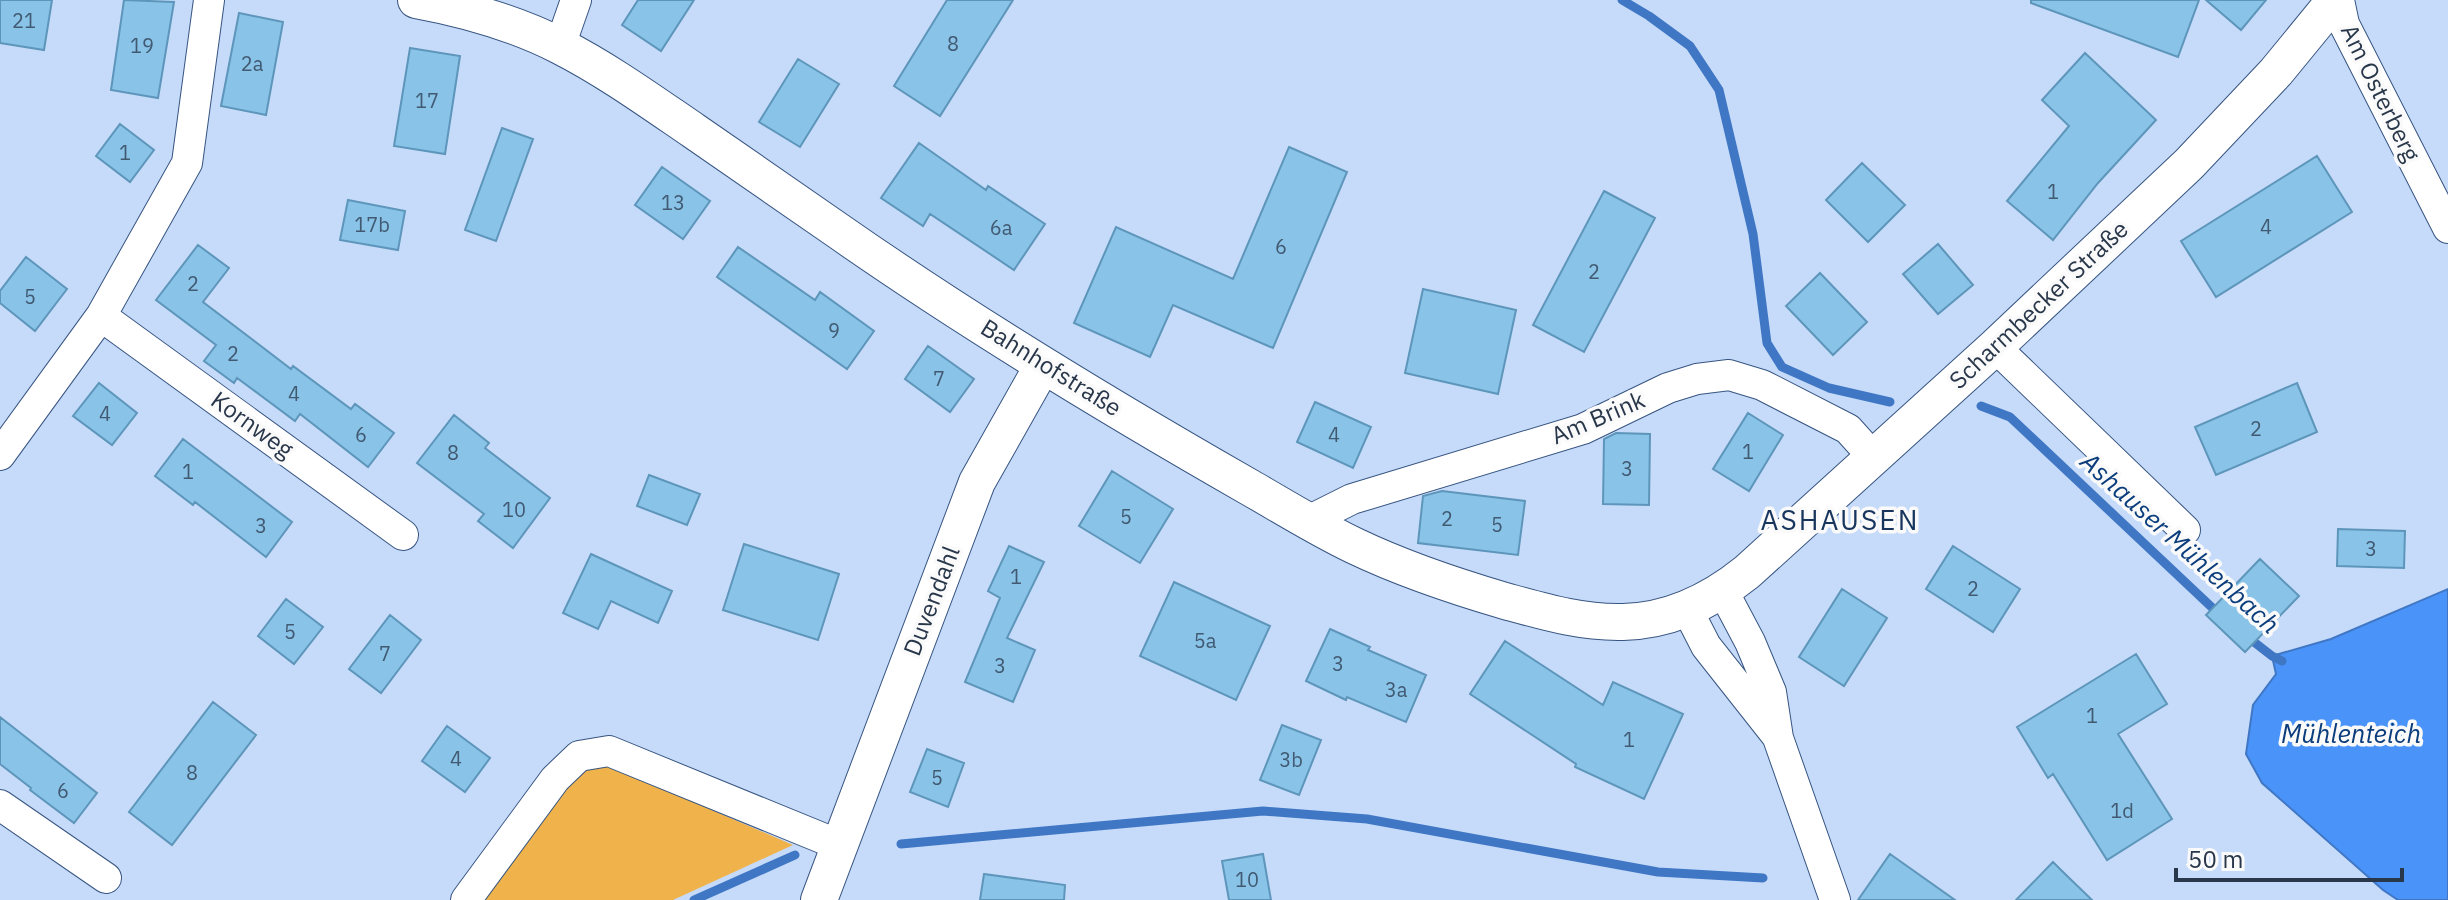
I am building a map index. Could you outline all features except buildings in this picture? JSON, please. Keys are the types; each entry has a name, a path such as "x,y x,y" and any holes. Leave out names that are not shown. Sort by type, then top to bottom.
{"street":[{"path":"0,455 101,316 187,163 209,0"},
{"name":"Bahnhofstraße","path":"416,0 489,17 560,46 638,92 838,231 1043,365 1353,546 1409,570 1581,621 1628,622 1668,616 1723,591"},
{"path":"560,46 576,0"},
{"name":"Am Osterberg","path":"2337,0 2344,24 2448,228"},
{"name":"Scharmbecker Straße","path":"1723,591 1874,458 2189,164 2276,72 2337,0"},
{"name":"Kornweg","path":"101,316 403,535"},
{"path":"1995,347 2185,530"},
{"name":"Duvendahl","path":"819,900 977,482 1043,365"},
{"name":"Am Brink","path":"1308,521 1352,499 1583,429 1668,388 1697,379 1729,375 1762,385 1848,429 1874,458"},
{"path":"1723,591 1750,642 1771,692 1778,738 1835,900"},
{"path":"1687,609 1706,646 1778,738"},
{"path":"466,900 555,779 579,756 609,751 839,845"},
{"path":"0,805 106,878"}],"shaded area":[{"path":"610,766 793,845 673,900 480,900 567,781 589,769"}],"water":[{"name":"Mühlenteich","path":"2448,589 2448,900 2398,900 2262,783 2246,754 2253,705 2276,674 2272,656 2331,639"}],"waterway":[{"name":"Ashauser Mühlenbach","path":"1622,0 1690,46 1719,90 1753,234 1767,343 1782,367 1829,388 1890,402"},
{"name":"Ashauser Mühlenbach","path":"1981,406 2010,417 2221,616"},
{"name":"Ashauser Mühlenbach","path":"2245,635 2282,661"},
{"path":"901,844 1263,811 1367,819 1658,872 1763,878"},
{"path":"694,900 795,855"}],"district":[{"name":"ASHAUSEN","path":"1840,520"}]}
